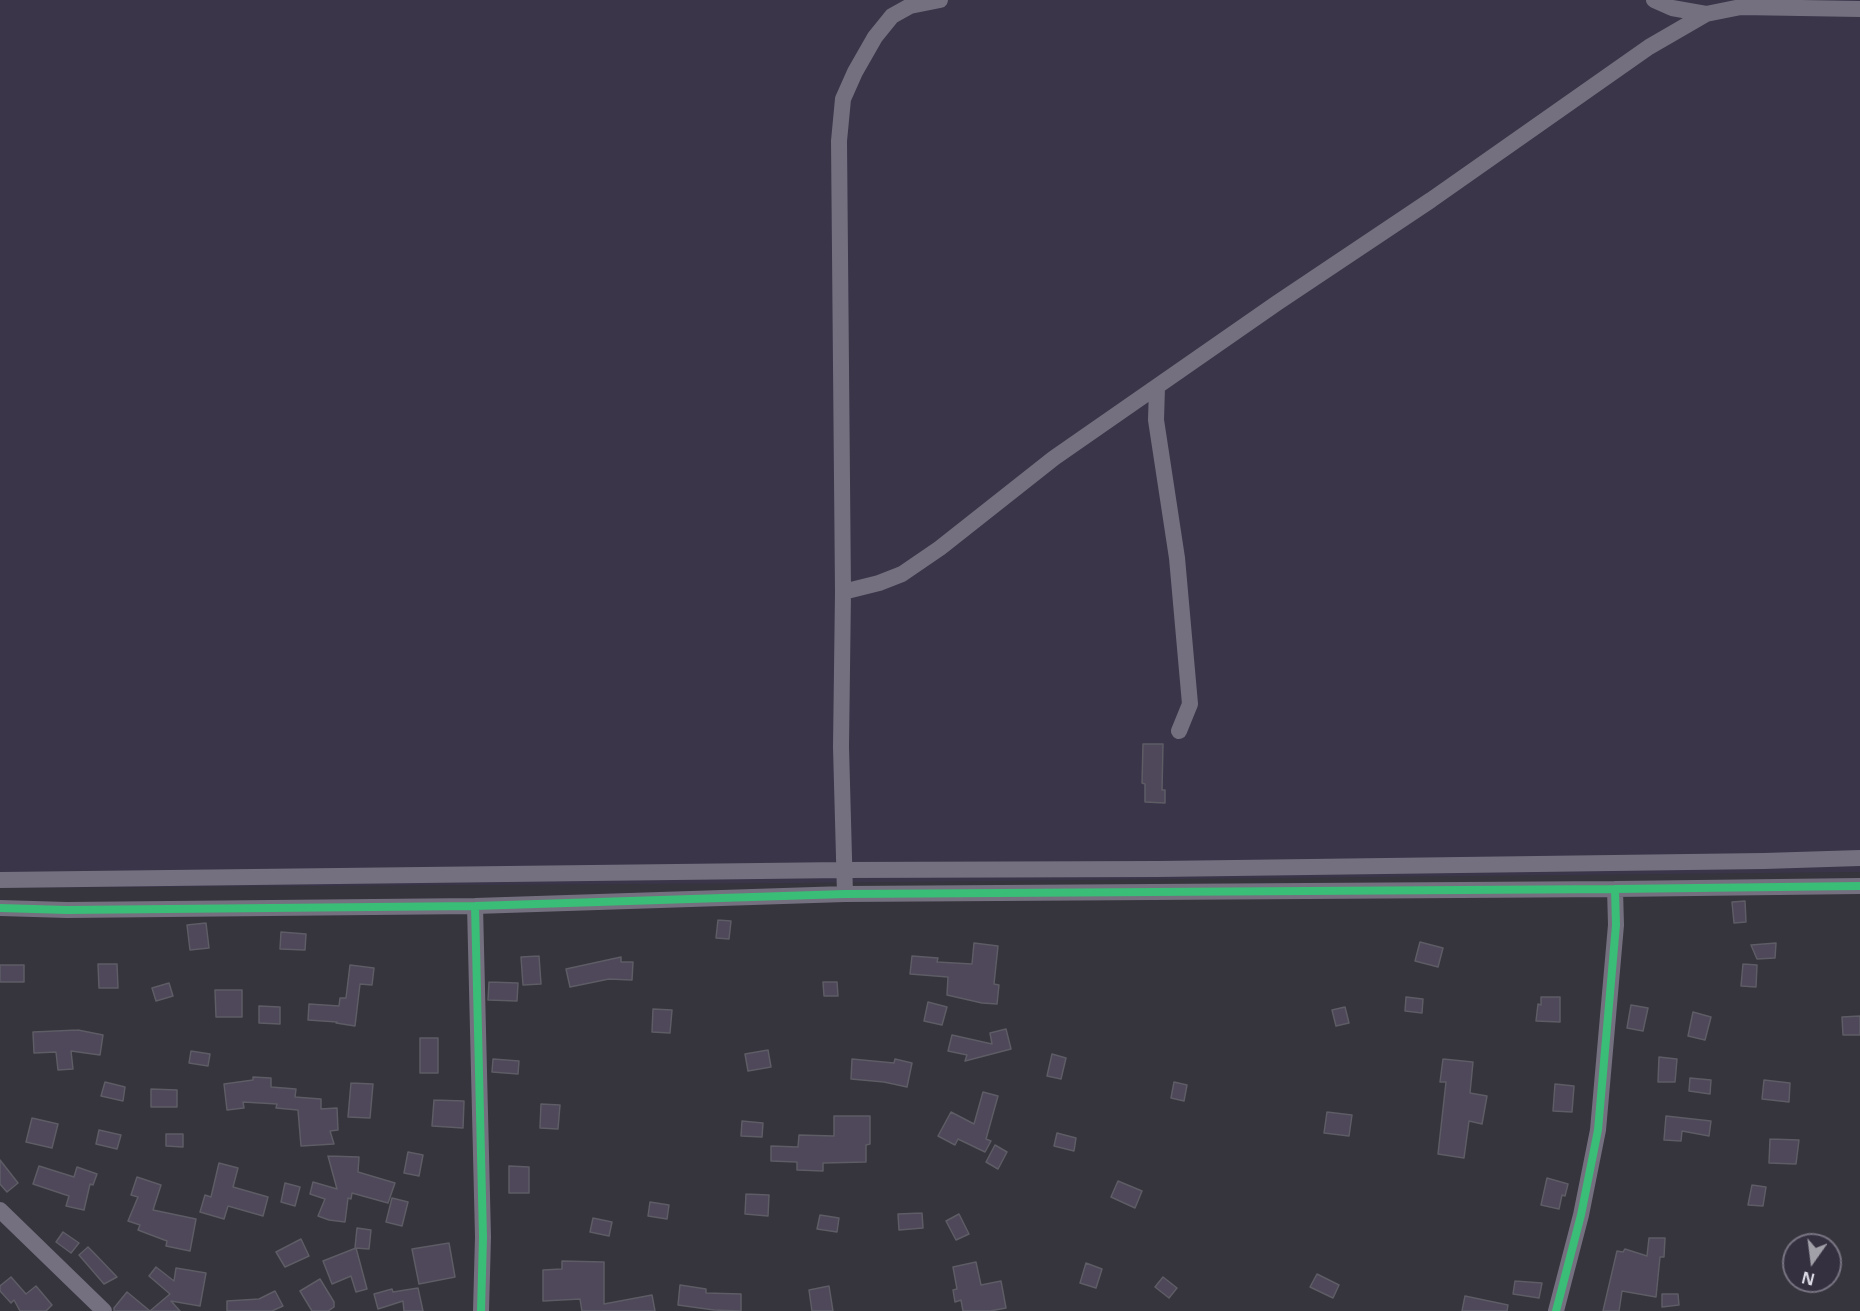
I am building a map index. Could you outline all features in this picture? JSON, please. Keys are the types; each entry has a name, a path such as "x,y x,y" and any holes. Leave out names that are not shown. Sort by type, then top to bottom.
{"street":[{"path":"845,894 841,747 843,592 839,141 843,99 875,37 892,16 910,6 940,0"},
{"path":"1654,0 1672,8 1706,14"},
{"path":"1798,0 1821,9"},
{"path":"843,592 879,583 902,574 940,548 1054,458 1431,200 1649,47 1706,14 1746,3 1821,9 1860,9"},
{"path":"1157,387 1156,420 1177,558 1190,704 1179,731"},
{"path":"0,880 844,870 1158,869 1860,858"},
{"path":"0,908 79,910 475,906 845,894 1860,886"},
{"path":"1556,1311 1581,1215 1599,1130 1616,925 1616,889"},
{"path":"475,906 482,1225 481,1311"},
{"path":"0,1210 104,1311"}],"shaded area":[{"path":"0,0 1860,0 1860,872 804,883 0,888"}],"building":[{"path":"1143,744 1163,744 1162,790 1165,790 1165,803 1145,802 1145,784 1142,783"},
{"path":"1745,901 1746,922 1734,923 1732,902"},
{"path":"718,920 731,921 729,939 716,938"},
{"path":"206,923 209,948 190,950 187,925"},
{"path":"281,932 306,934 305,950 280,949"},
{"path":"1420,942 1443,948 1438,967 1415,961"},
{"path":"974,943 998,946 994,984 999,985 997,1004 947,995 948,977 910,974 912,956 938,958 937,962 972,964"},
{"path":"1776,943 1775,958 1757,959 1751,945"},
{"path":"539,956 541,984 523,985 521,957"},
{"path":"621,957 621,962 633,962 632,980 609,979 570,987 566,969"},
{"path":"98,964 117,964 118,988 99,988"},
{"path":"1743,964 1757,965 1756,987 1741,986"},
{"path":"0,965 24,965 24,982 0,982"},
{"path":"350,965 374,968 372,985 360,984 355,1026 308,1020 309,1004 339,1006 340,998 346,998"},
{"path":"489,982 518,983 517,1001 488,1000"},
{"path":"823,982 837,982 838,996 824,996"},
{"path":"169,983 173,996 156,1001 152,988"},
{"path":"215,990 242,990 242,1017 216,1017"},
{"path":"1406,997 1423,999 1422,1013 1405,1011"},
{"path":"1541,997 1560,997 1560,1022 1536,1021"},
{"path":"928,1002 947,1007 942,1025 924,1021"},
{"path":"1631,1005 1648,1008 1643,1031 1627,1028"},
{"path":"259,1006 280,1007 280,1024 259,1023"},
{"path":"1345,1007 1349,1023 1336,1026 1332,1010"},
{"path":"653,1009 672,1010 670,1033 652,1032"},
{"path":"1693,1012 1711,1017 1705,1040 1688,1036"},
{"path":"1860,1016 1860,1035 1843,1035 1842,1017"},
{"path":"1006,1029 1011,1049 965,1061 967,1055 948,1051 952,1035 992,1044 990,1033"},
{"path":"78,1030 103,1035 100,1055 71,1051 73,1069 58,1070 56,1052 34,1053 33,1032"},
{"path":"420,1038 438,1038 438,1073 420,1073"},
{"path":"768,1050 771,1067 748,1071 745,1054"},
{"path":"191,1051 210,1054 208,1066 189,1063"},
{"path":"1052,1054 1066,1058 1061,1079 1047,1076"},
{"path":"1659,1057 1677,1059 1675,1082 1658,1082"},
{"path":"493,1059 519,1061 518,1074 492,1072"},
{"path":"852,1059 894,1063 895,1059 912,1063 907,1087 851,1079"},
{"path":"1443,1059 1473,1062 1470,1093 1487,1096 1482,1124 1469,1121 1464,1158 1438,1154 1446,1082 1440,1082"},
{"path":"253,1077 271,1078 271,1087 296,1089 295,1097 321,1099 321,1109 337,1108 338,1130 330,1131 334,1144 301,1146 298,1110 276,1108 277,1104 243,1102 244,1108 227,1110 224,1084 253,1080"},
{"path":"1690,1078 1711,1080 1710,1094 1689,1091"},
{"path":"1764,1080 1790,1083 1789,1102 1762,1099"},
{"path":"105,1082 125,1087 123,1101 101,1096"},
{"path":"1174,1082 1187,1085 1184,1101 1171,1098"},
{"path":"351,1083 373,1084 370,1118 348,1117"},
{"path":"1555,1084 1574,1086 1572,1112 1553,1111"},
{"path":"151,1089 177,1090 177,1107 151,1107"},
{"path":"983,1092 998,1096 986,1139 991,1141 985,1152 958,1139 955,1145 938,1136 951,1112 974,1124"},
{"path":"434,1100 464,1101 463,1128 432,1126"},
{"path":"541,1104 560,1105 558,1129 540,1128"},
{"path":"1327,1112 1352,1115 1349,1136 1324,1133"},
{"path":"834,1116 870,1116 870,1144 866,1145 866,1162 823,1163 823,1171 797,1170 797,1162 771,1161 771,1146 798,1147 799,1135 834,1136"},
{"path":"1666,1116 1711,1121 1709,1136 1682,1131 1681,1141 1664,1140"},
{"path":"32,1118 58,1124 52,1148 26,1142"},
{"path":"742,1121 763,1123 762,1137 741,1136"},
{"path":"99,1130 121,1135 117,1149 96,1144"},
{"path":"1057,1133 1076,1138 1074,1151 1054,1146"},
{"path":"166,1134 183,1134 183,1147 166,1146"},
{"path":"1770,1139 1799,1140 1796,1164 1769,1163"},
{"path":"995,1145 1007,1152 998,1169 986,1162"},
{"path":"408,1152 423,1155 419,1176 404,1173"},
{"path":"328,1156 359,1157 358,1172 395,1183 388,1203 352,1193 351,1199 348,1198 345,1222 318,1216 325,1199 310,1194 313,1182 337,1189"},
{"path":"0,1160 18,1183 7,1192 0,1184"},
{"path":"219,1163 238,1168 233,1187 268,1197 263,1216 228,1206 224,1219 200,1212 205,1195 211,1197"},
{"path":"39,1166 74,1177 77,1167 97,1174 93,1185 90,1184 84,1210 66,1206 69,1196 33,1184"},
{"path":"509,1166 529,1167 529,1193 509,1193"},
{"path":"137,1177 161,1185 153,1210 196,1219 190,1251 166,1246 167,1241 138,1230 140,1225 128,1221 138,1197 131,1195"},
{"path":"1547,1178 1568,1184 1565,1196 1562,1195 1559,1209 1541,1205"},
{"path":"1118,1181 1142,1191 1135,1208 1111,1197"},
{"path":"285,1183 300,1187 295,1206 281,1202"},
{"path":"1752,1185 1766,1187 1763,1206 1748,1205"},
{"path":"746,1194 769,1195 768,1216 745,1214"},
{"path":"392,1198 408,1202 402,1226 386,1222"},
{"path":"650,1202 669,1205 667,1219 648,1216"},
{"path":"922,1213 923,1228 899,1230 898,1214"},
{"path":"959,1214 969,1234 956,1240 946,1221"},
{"path":"820,1215 839,1218 837,1232 817,1229"},
{"path":"593,1218 612,1222 609,1236 590,1232"},
{"path":"357,1228 371,1230 369,1249 355,1248"},
{"path":"63,1232 79,1243 71,1253 56,1242"},
{"path":"1649,1238 1665,1238 1664,1257 1660,1257 1656,1297 1622,1291 1619,1311 1603,1311 1617,1251 1623,1252 1625,1249 1647,1256"},
{"path":"301,1239 309,1256 285,1267 276,1252"},
{"path":"449,1243 455,1277 419,1284 412,1249"},
{"path":"88,1247 117,1277 104,1284 79,1255"},
{"path":"356,1248 367,1289 356,1292 351,1276 332,1284 323,1261"},
{"path":"562,1261 604,1262 604,1304 652,1295 655,1311 582,1311 580,1299 543,1301 543,1270 562,1269"},
{"path":"976,1262 981,1285 1001,1281 1006,1308 990,1311 963,1311 961,1300 955,1302 953,1290 957,1289 953,1267"},
{"path":"1086,1263 1102,1269 1096,1288 1080,1283"},
{"path":"156,1267 174,1281 176,1268 206,1273 200,1306 171,1301 180,1311 150,1311 170,1294 149,1276"},
{"path":"1317,1274 1339,1285 1333,1298 1310,1287"},
{"path":"11,1277 26,1294 36,1286 52,1305 46,1311 20,1311 14,1300 11,1303 0,1291 0,1286"},
{"path":"1163,1277 1177,1288 1169,1298 1155,1287"},
{"path":"320,1279 334,1302 334,1307 328,1311 312,1311 300,1291"},
{"path":"1515,1281 1542,1283 1539,1298 1513,1294"},
{"path":"680,1285 706,1289 706,1293 741,1294 741,1311 678,1305"},
{"path":"829,1286 833,1311 812,1311 809,1290"},
{"path":"418,1288 423,1311 404,1311 403,1301 378,1309 374,1294 392,1289 393,1292"},
{"path":"275,1291 283,1306 272,1311 227,1311 227,1301 259,1299"},
{"path":"127,1292 150,1311 114,1311 114,1308"},
{"path":"1662,1294 1678,1294 1679,1305 1662,1307"},
{"path":"1465,1296 1508,1305 1507,1311 1462,1311"}],"cycle path":[{"path":"0,908 67,910 475,906 845,894 1860,886"},
{"path":"1556,1311 1581,1215 1598,1130 1616,925 1615,889"},
{"path":"475,906 483,1237 481,1311"}]}
